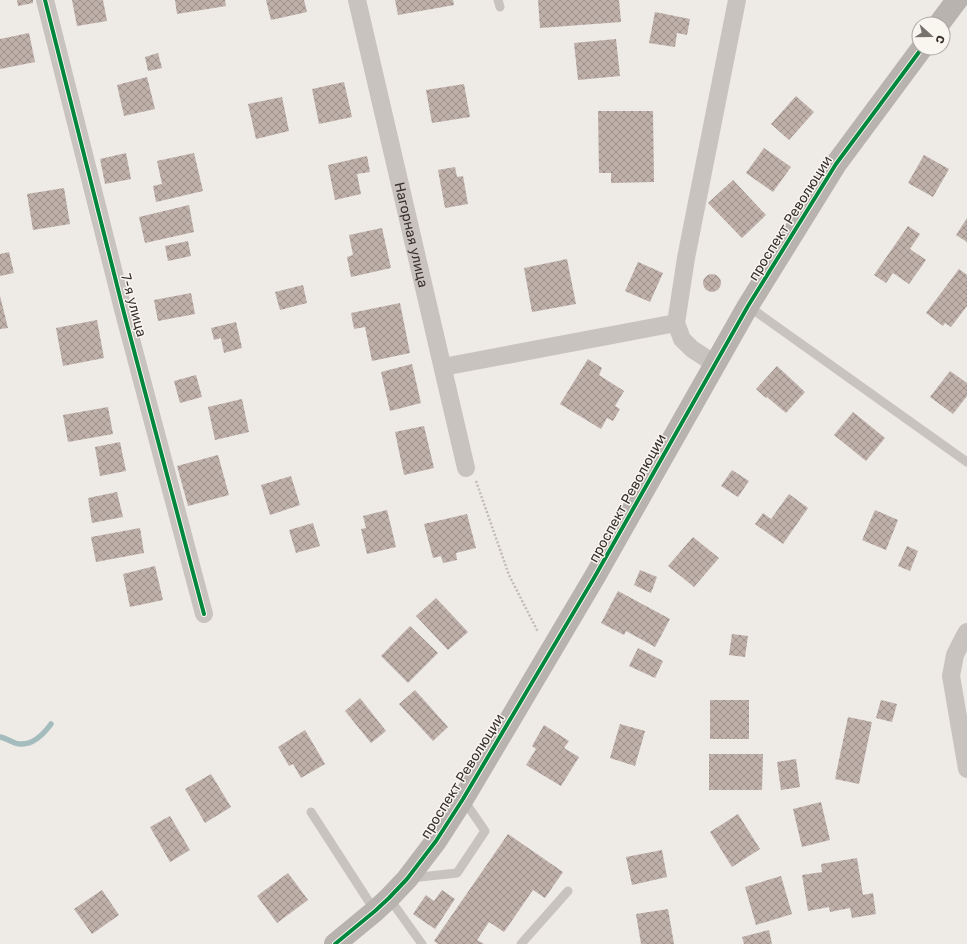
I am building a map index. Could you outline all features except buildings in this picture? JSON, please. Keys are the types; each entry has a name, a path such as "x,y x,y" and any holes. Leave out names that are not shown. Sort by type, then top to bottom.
{"street":[{"name":"7-я улица","path":"45,0 122,305 204,614"},
{"name":"Нагорная улица","path":"358,0 466,468"},
{"path":"715,364 692,349 682,339 676,323 686,258 737,0"},
{"path":"945,16 957,0"},
{"name":"проспект Революции","path":"335,944 382,905 407,879 436,841 463,799 594,578 748,306 836,164 916,56"},
{"path":"443,367 676,323"},
{"path":"967,632 955,655 951,676 967,769"}],"lane":[{"path":"748,306 967,462"},
{"path":"407,879 457,873 485,831 463,799"},
{"path":"311,812 382,905 422,944"},
{"path":"521,944 568,891"}],"path":[{"path":"466,468 476,481 508,575 549,655"}],"waterway":[{"path":"0,737 15,743 26,744 36,740 51,724"}],"cycle path":[{"path":"45,0 124,313 204,614"},
{"path":"335,944 389,898 407,879 436,841 463,799 594,578 748,306 836,164 916,56"}]}
